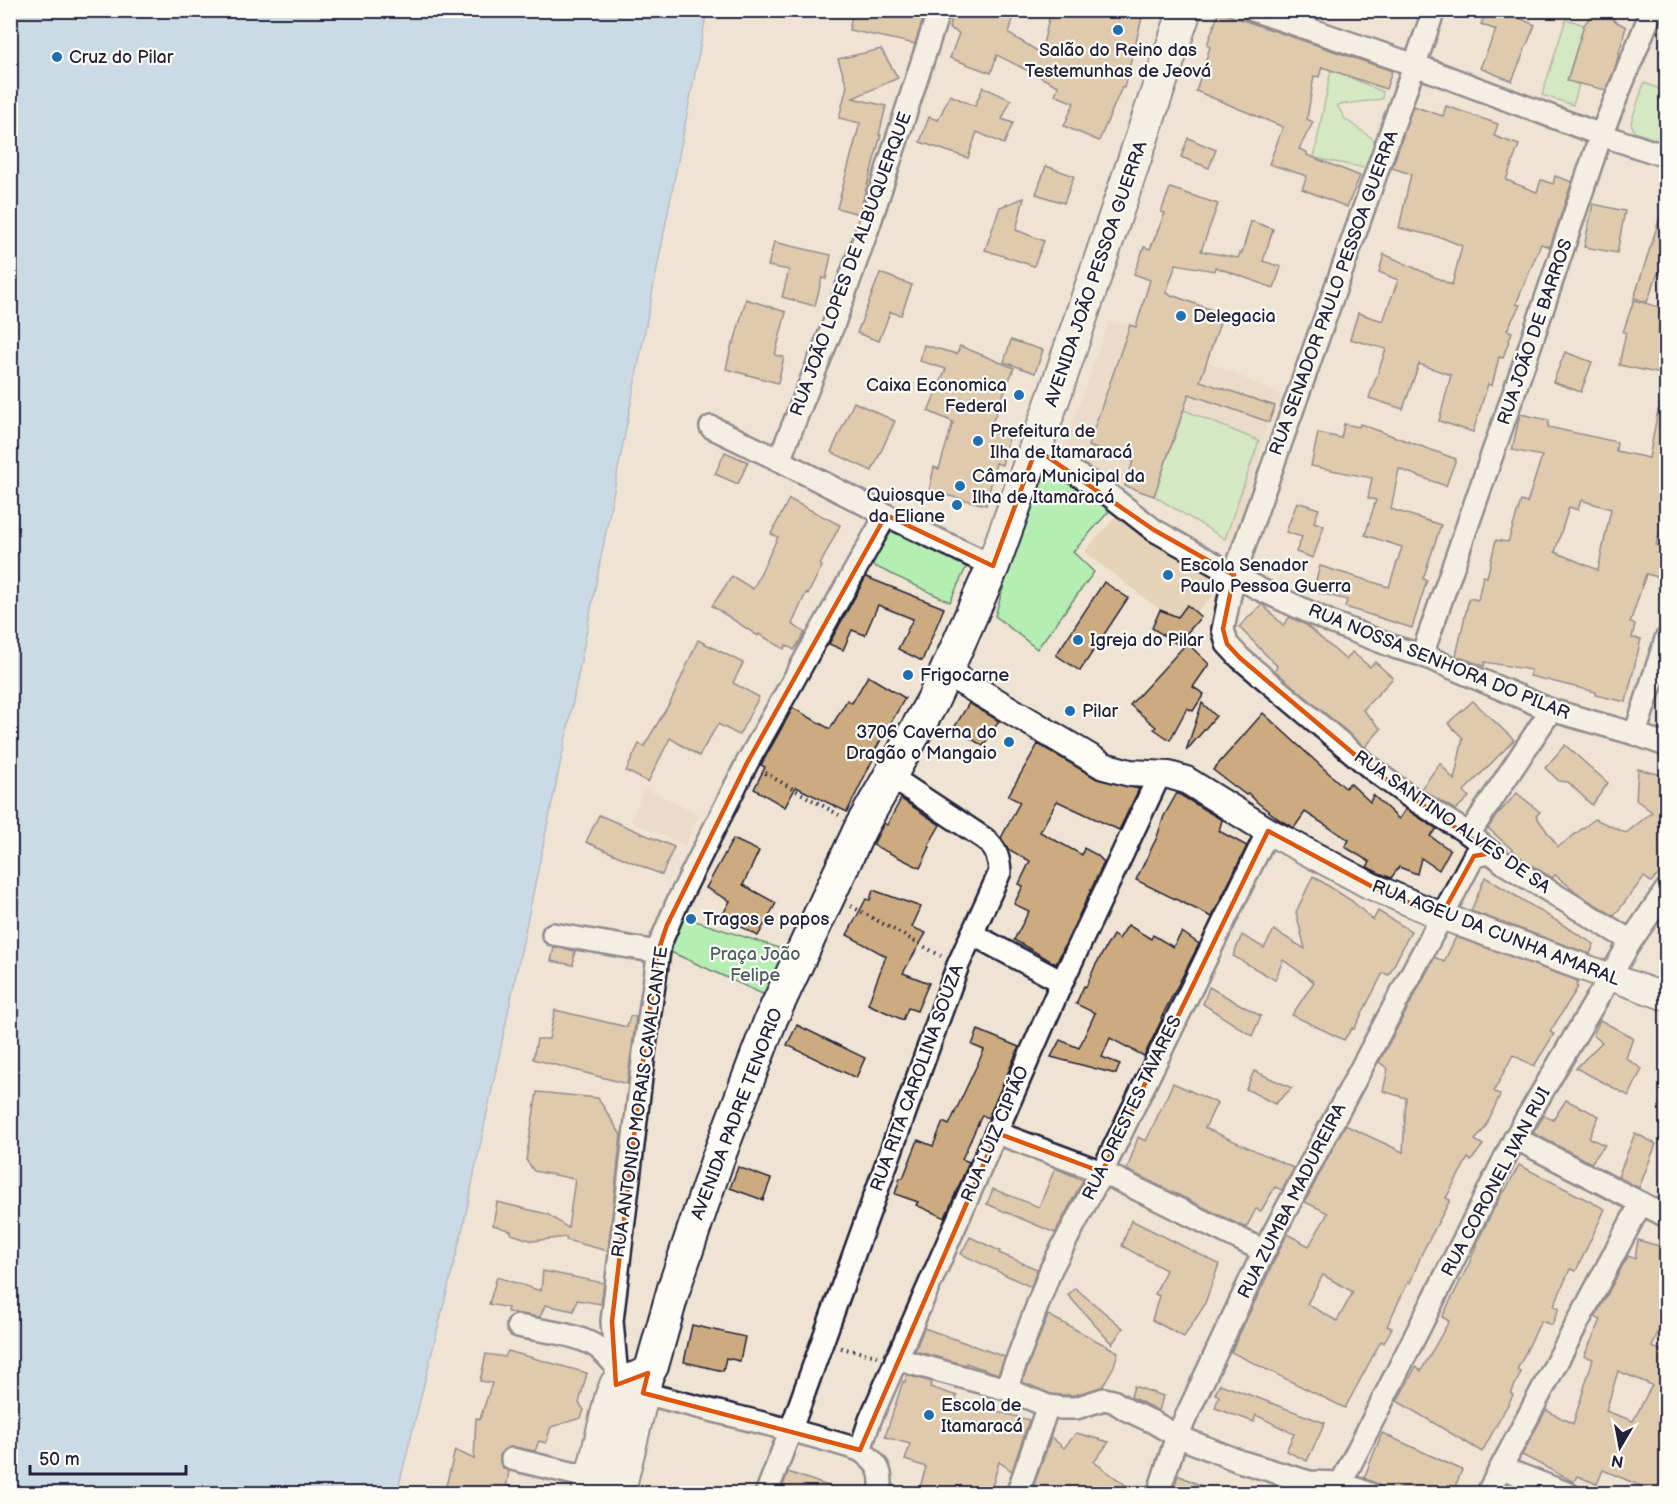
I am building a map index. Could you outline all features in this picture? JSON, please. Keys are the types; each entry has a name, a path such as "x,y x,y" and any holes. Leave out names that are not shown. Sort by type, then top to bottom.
{"main road":[{"name":"AVENIDA JOÃO PESSOA GUERRA","path":"914,733 946,672 993,566 1036,449 1185,10"},
{"name":"AVENIDA PADRE TENORIO","path":"590,1486 611,1398 657,1350 674,1288 717,1161 771,1019 861,827 914,733"},
{"path":"618,1494 630,1379"}],"street":[{"name":"RUA JOÃO LOPES DE ALBUQUERQUE","path":"779,460 833,326 869,225 939,10"},
{"path":"1253,10 1415,65 1601,135 1666,156"},
{"name":"RUA SENADOR PAULO PESSOA GUERRA","path":"1234,575 1434,10"},
{"name":"RUA JOÃO DE BARROS","path":"1422,656 1601,135 1652,10"},
{"path":"711,427 993,566"},
{"name":"RUA NOSSA SENHORA DO PILAR","path":"1036,449 1104,491 1154,530 1234,575 1333,623 1422,656 1551,710 1666,745"},
{"name":"RUA ANTONIO MORAIS CAVALCANTE","path":"630,1379 612,1321 658,952 667,925 747,763 886,515"},
{"name":"RUA SANTINO ALVES DE SA","path":"1234,575 1223,629 1227,644 1240,658 1373,770 1469,834 1505,864 1631,941"},
{"path":"1635,734 1666,639"},
{"name":"RUA AGEU DA CUNHA AMARAL","path":"946,672 1104,766 1130,773 1160,774 1186,780 1268,831 1371,886 1441,916 1666,997"},
{"path":"1469,834 1551,710"},
{"name":"RUA LUIZ CIPIÃO","path":"860,1450 896,1359 1062,981 1160,774"},
{"name":"RUA RITA CAROLINA SOUZA","path":"766,1494 958,965 999,872 999,859 995,848 985,839 890,776"},
{"name":"RUA ORESTES TAVARES","path":"1006,1389 1051,1269 1102,1172 1268,831"},
{"name":"RUA ZUMBA MADUREIRA","path":"1158,1494 1177,1436 1264,1251 1474,856 1492,853"},
{"name":"RUA CORONEL IVAN RUI","path":"1341,1483 1515,1138 1631,941 1666,890"},
{"path":"553,934 658,952"},
{"path":"972,934 1062,981"},
{"path":"997,1133 1102,1172 1264,1251"},
{"path":"1515,1138 1666,1216"},
{"path":"1487,1494 1641,1203"},
{"path":"518,1326 580,1339 604,1352 630,1379 860,1450 877,1463 882,1484 880,1494"},
{"path":"896,1359 1006,1389 1055,1407 1076,1408 1104,1399 1113,1401 1177,1436 1239,1461 1309,1482 1341,1483 1370,1494"},
{"path":"1017,1494 1055,1407"},
{"path":"512,1459 590,1486"},
{"path":"1502,1468 1569,1494"}],"path":[{"path":"747,763 861,827"},
{"path":"829,894 958,965"},
{"path":"822,1342 847,1350 896,1359"}],"highlighted area":[{"path":"1036,449 1154,530 1234,575 1223,629 1227,644 1240,658 1373,770 1492,853 1474,856 1441,916 1371,886 1268,831 1102,1172 997,1133 860,1450 643,1393 648,1373 616,1385 612,1321 658,952 667,925 747,763 886,515 993,566"}],"shaded area":[{"path":"1108,323 1130,325 1285,397 1275,406 1269,422 1234,543 1154,496 1124,486 1062,453"},
{"name":"Escola Senador Paulo Pessoa Guerra","path":"1126,505 1227,559 1216,592 1183,627 1084,552"},
{"path":"644,788 699,814 685,845 631,822"}],"green space":[{"path":"1566,19 1584,25 1567,80 1579,85 1573,105 1542,95"},
{"path":"1331,69 1383,92 1382,99 1337,105 1345,119 1380,144 1375,170 1314,158"},
{"path":"1644,83 1666,91 1666,143 1634,132 1631,123"},
{"path":"1184,410 1259,441 1225,539 1154,496"},
{"path":"1041,459 1118,501 1073,552 1094,572 1037,649 995,616"},
{"path":"888,522 969,561 950,602 868,563"},
{"name":"Praça João Felipe","path":"674,914 791,952 769,997 660,947"}],"water":[{"path":"10,11 707,11 569,722 463,1227 397,1493 11,1493"}],"building":[{"path":"853,10 914,10 925,13 915,44 849,30"},
{"path":"954,10 1015,10 1009,34 1041,53 1051,10 1144,10 1124,88 1122,87 1099,141 1064,126 1074,103 1055,95 1058,86 997,55 991,73 950,58 959,33 949,28"},
{"path":"1487,10 1501,10 1535,25 1512,81 1480,68 1496,30 1481,24"},
{"path":"1595,10 1617,10 1613,20 1626,27 1615,68 1606,90 1567,81 1584,25"},
{"path":"1219,12 1392,71 1386,89 1322,67 1319,77 1314,76 1307,119 1313,122 1299,149 1307,152 1307,155 1360,176 1347,207 1302,189 1307,176 1269,164 1283,127 1196,91 1210,47 1207,45"},
{"path":"881,49 898,78 853,98 886,106 879,135 881,135 859,214 837,208 860,123 839,118 847,86 838,59"},
{"path":"983,87 1011,100 1002,119 1013,123 1004,144 977,132 968,158 920,142 929,117 938,120 950,95 975,106"},
{"path":"1413,106 1443,116 1446,106 1498,124 1494,136 1519,145 1506,180 1537,192 1541,180 1553,184 1555,176 1572,182 1550,247 1541,244 1516,304 1520,305 1507,330 1512,332 1503,358 1499,357 1492,386 1488,384 1473,432 1439,421 1451,375 1419,364 1403,409 1369,398 1386,349 1350,339 1358,313 1383,321 1398,280 1379,272 1384,254 1452,285 1462,246 1443,238 1399,228 1411,174 1392,168"},
{"path":"1188,138 1216,150 1209,168 1181,157"},
{"path":"1046,166 1074,176 1064,203 1036,194"},
{"path":"1170,188 1218,204 1201,251 1238,258 1242,253 1251,221 1273,229 1263,261 1281,267 1274,288 1215,267 1214,271 1176,264 1166,293 1223,314 1200,381 1275,406 1269,422 1189,394 1154,496 1125,486 1133,461 1088,446 1130,325 1136,327 1150,280 1134,274 1144,247 1150,249 1165,213 1161,212"},
{"path":"1024,198 1016,230 1044,241 1034,266 985,250 1000,207"},
{"path":"1593,204 1625,211 1617,253 1584,247"},
{"path":"1663,208 1666,209 1666,276 1658,273 1647,302 1634,298"},
{"path":"774,242 831,255 826,279 822,278 815,306 782,297 789,270 768,266"},
{"path":"880,273 912,285 901,315 890,312 879,341 857,333"},
{"path":"746,299 786,312 775,355 784,357 778,383 726,369"},
{"path":"1634,300 1666,309 1666,375 1619,365 1626,332 1623,332"},
{"path":"1011,340 1043,350 1035,373 1004,362"},
{"path":"924,345 957,354 960,346 1014,368 990,428 1010,434 1002,465 996,463 986,505 929,491 934,467 939,469 953,422 928,411 946,369 920,361"},
{"path":"1565,352 1592,362 1581,392 1553,382"},
{"path":"854,402 895,421 872,471 831,452"},
{"path":"1658,410 1666,411 1666,514 1656,545 1666,547 1666,579 1646,574 1630,623 1635,624 1632,638 1641,639 1626,702 1595,695 1596,692 1530,676 1531,670 1485,662 1484,666 1456,656 1469,598 1478,600 1483,576 1487,577 1496,540 1508,542 1521,501 1527,503 1542,456 1512,450 1520,414 1549,420 1548,427 1617,442 1616,451 1649,458","holes":["1581,500 1611,509 1598,570 1555,552 1569,507 1578,510"]},
{"path":"1344,424 1359,427 1360,424 1456,459 1446,486 1399,469 1391,509 1441,525 1423,579 1427,580 1412,628 1345,607 1347,600 1313,591 1320,566 1389,587 1402,547 1365,535 1376,500 1368,498 1372,478 1311,466 1318,433 1341,438"},
{"path":"725,452 748,462 738,484 715,474"},
{"path":"789,499 840,525 792,624 805,633 794,650 786,645 784,649 759,634 758,636 712,606 732,576 753,589 778,537 771,534"},
{"path":"1297,502 1319,509 1314,522 1324,526 1313,558 1296,552 1302,537 1286,532"},
{"path":"866,577 944,608 922,661 898,649 913,619 878,605 865,635 852,630 843,650 829,644"},
{"path":"1104,582 1128,598 1080,671 1056,655"},
{"path":"1262,604 1283,625 1290,617 1306,625 1346,660 1352,652 1370,667 1375,662 1393,678 1363,710 1381,729 1365,747 1275,671 1277,666 1239,627"},
{"path":"1187,605 1201,617 1177,644 1152,628 1160,610 1178,617"},
{"path":"698,640 743,663 733,683 759,697 739,735 718,724 699,756 670,738 648,782 626,771 639,744 644,746 671,701"},
{"path":"1187,643 1209,664 1193,687 1204,694 1193,711 1187,708 1170,740 1154,729 1156,727 1130,705"},
{"path":"868,676 905,698 874,752 876,753 847,812 796,787 785,807 754,789 765,767 761,765 793,708 830,729 847,700 852,703"},
{"path":"1473,701 1514,740 1464,791 1469,797 1455,810 1421,789 1440,763 1454,780 1463,738 1448,723"},
{"path":"969,703 999,721 983,746 954,728"},
{"path":"1202,703 1216,716 1186,751"},
{"path":"1263,713 1345,788 1350,783 1370,802 1373,795 1399,819 1406,809 1437,829 1430,836 1450,850 1439,870 1421,858 1417,874 1399,867 1391,878 1377,872 1367,867 1370,862 1345,847 1349,840 1305,812 1294,828 1213,770"},
{"path":"1038,744 1097,779 1139,789 1119,830 1057,801 1040,832 1082,855 1084,848 1104,862 1056,964 1014,940 1029,911 1014,904 1023,886 1019,884 1030,861 1008,849 1001,838 1020,802 1008,796"},
{"path":"1565,745 1608,783 1592,805 1568,782 1559,781 1545,768"},
{"path":"1638,769 1666,776 1666,867 1651,882 1644,877 1614,916 1583,897 1555,875 1552,878 1526,862 1488,828 1517,793 1540,812 1536,816 1558,847 1595,819 1626,833 1652,812 1636,800"},
{"path":"1177,793 1222,820 1219,831 1247,846 1212,917 1136,880 1157,837 1164,816"},
{"path":"901,799 940,825 928,846 930,847 920,868 873,845 884,823 887,825"},
{"path":"599,815 674,847 662,875 586,842"},
{"path":"733,839 759,851 743,885 776,903 758,936 722,916 730,901 706,888"},
{"path":"1313,876 1352,901 1373,920 1378,911 1411,931 1389,975 1383,973 1354,1029 1352,1028 1344,1040 1292,1015 1314,982 1283,960 1275,980 1233,956 1242,935 1264,948 1274,930 1305,949 1296,912"},
{"path":"1485,877 1594,944 1590,954 1471,911"},
{"path":"873,890 921,907 912,927 926,933 903,973 929,983 917,1011 908,1008 903,1020 868,1004 886,956 847,935 866,899 870,900"},
{"path":"1128,925 1151,939 1153,935 1173,947 1182,932 1199,944 1144,1056 1110,1038 1102,1057 1120,1064 1116,1074 1051,1057 1060,1040 1079,1048 1095,1013 1076,1004 1113,935 1119,939"},
{"path":"1456,937 1578,981 1576,986 1578,987 1550,1032 1554,1034 1534,1066 1513,1055 1494,1091 1500,1095 1485,1128 1475,1140 1483,1145 1471,1161 1468,1158 1446,1198 1450,1200 1387,1326 1392,1328 1384,1343 1381,1341 1345,1408 1231,1352 1287,1234 1309,1246 1328,1213 1305,1202 1345,1125 1403,1152 1406,1098 1383,1091 1388,1069 1379,1062 1435,957 1444,962","holes":["1323,1275 1353,1292 1337,1321 1307,1304"]},
{"path":"554,947 575,951 573,965 551,961"},
{"path":"1209,987 1261,1016 1252,1036 1203,1004"},
{"path":"555,1010 627,1027 630,1016 636,1017 627,1084 533,1059 537,1039 549,1039"},
{"path":"1600,1020 1633,1038 1626,1058 1642,1069 1629,1096 1576,1068 1602,1042 1593,1035"},
{"path":"797,1025 865,1058 856,1078 787,1045"},
{"path":"978,1030 1019,1047 988,1118 982,1115 962,1159 969,1162 945,1218 916,1205 918,1202 895,1194 918,1140 933,1146 943,1122 949,1125 984,1050 972,1045"},
{"path":"1254,1071 1292,1088 1275,1104 1246,1089"},
{"path":"1173,1083 1217,1103 1205,1128 1294,1168 1282,1190 1275,1187 1261,1211 1256,1209 1246,1228 1127,1170 1138,1137 1146,1141"},
{"path":"537,1092 598,1098 621,1135 608,1251 566,1240 566,1237 533,1241 493,1225 497,1202 547,1214 568,1228 575,1179 534,1171 526,1160"},
{"path":"1566,1100 1599,1116 1589,1138 1605,1145 1591,1163 1533,1133 1544,1115 1553,1120"},
{"path":"1635,1133 1656,1144 1639,1188 1618,1177"},
{"path":"1519,1165 1605,1209 1576,1271 1570,1269 1554,1306 1559,1308 1552,1325 1541,1321 1517,1370 1521,1372 1511,1394 1513,1395 1482,1452 1397,1401 1416,1367 1421,1371 1449,1321 1442,1317 1469,1264 1480,1236"},
{"path":"738,1167 771,1179 763,1200 730,1188"},
{"path":"1055,1168 1083,1180 1055,1233 987,1204 993,1189 1039,1207"},
{"path":"1131,1220 1219,1264 1204,1306 1184,1337 1152,1320 1159,1296 1155,1294 1166,1270 1122,1246"},
{"path":"970,1237 1000,1251 999,1253 1037,1269 1031,1287 961,1254"},
{"path":"1638,1240 1666,1248 1666,1312 1652,1347 1666,1352 1666,1477 1660,1494 1603,1470 1597,1484 1577,1476 1574,1482 1522,1455 1546,1410 1573,1424 1593,1359 1584,1356 1601,1320 1595,1317 1628,1256 1635,1259","holes":["1618,1371 1652,1385 1633,1421 1606,1411"]},
{"path":"543,1271 604,1283 601,1304 577,1300 574,1311 545,1305 540,1317 507,1312 508,1308 489,1304 497,1277 541,1291"},
{"path":"1075,1288 1123,1328 1112,1344 1068,1295"},
{"path":"1048,1315 1118,1352 1114,1366 1102,1387 1074,1395 1062,1395 1051,1394 1022,1382"},
{"path":"692,1325 745,1337 740,1361 726,1358 723,1371 684,1362"},
{"path":"924,1328 1005,1357 998,1374 966,1363 966,1365 915,1351"},
{"path":"508,1351 587,1373 579,1403 584,1410 581,1418 551,1427 546,1443 539,1441 535,1451 514,1447 503,1450 500,1462 503,1468 509,1471 505,1494 444,1494 455,1450 474,1459 476,1418 480,1419 492,1383 480,1381 486,1354 505,1357"},
{"path":"907,1375 932,1382 930,1387 957,1396 955,1400 1029,1420 1012,1471 999,1462 990,1494 918,1494 926,1467 905,1460 910,1444 885,1437"},
{"path":"1220,1384 1325,1423 1307,1461 1286,1451 1294,1434 1256,1415 1254,1422 1215,1408 1219,1396 1215,1394"},
{"path":"1134,1386 1163,1396 1159,1411 1131,1397"},
{"path":"1076,1433 1109,1442 1094,1462 1138,1494 1045,1494 1034,1485 1051,1437 1064,1448"},
{"path":"1382,1433 1462,1470 1452,1494 1393,1494 1364,1478"},
{"path":"788,1472 843,1491 843,1494 780,1494"},
{"path":"1178,1475 1219,1494 1172,1494"}],"place":[{"name":"Salão do Reino das Testemunhas de Jeová","path":"1118,30"},
{"name":"Cruz do Pilar","path":"57,57"},
{"name":"Delegacia","path":"1181,316"},
{"name":"Caixa Economica Federal","path":"1019,395"},
{"name":"Prefeitura de Ilha de Itamaracá","path":"978,441"},
{"name":"Câmara Municipal da Ilha de Itamaracá","path":"960,486"},
{"name":"Quiosque da Eliane","path":"957,505"},
{"name":"Escola Senador Paulo Pessoa Guerra","path":"1168,575"},
{"name":"Igreja do Pilar","path":"1078,640"},
{"name":"Frigocarne","path":"908,675"},
{"name":"Pilar","path":"1070,711"},
{"name":"3706 Caverna do Dragão o Mangaio","path":"1009,742"},
{"name":"Tragos e papos","path":"691,919"},
{"name":"Escola de Itamaracá","path":"929,1415"}]}
